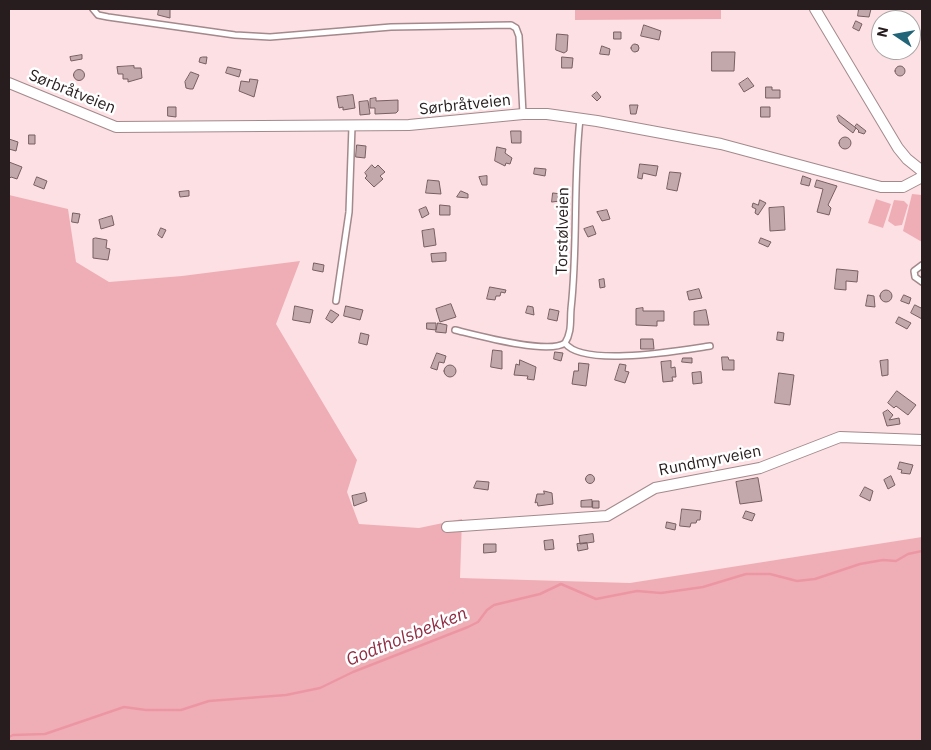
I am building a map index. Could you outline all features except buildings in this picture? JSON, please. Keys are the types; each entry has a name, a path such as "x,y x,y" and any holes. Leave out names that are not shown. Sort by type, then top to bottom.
{"street":[{"path":"815,9 898,148 907,159 922,171"},
{"name":"Sørbråtveien","path":"9,84 116,127 432,124 523,114 580,119 721,144 881,186 903,187 922,177"},
{"name":"Rundmyrveien","path":"447,527 607,516 655,488 760,468 840,437 922,440"}],"lane":[{"path":"93,9 98,15 108,17 270,37 391,27 511,25 516,28 519,36 523,114"},
{"name":"Torstølveien","path":"566,342 570,330 576,271 580,119"},
{"path":"336,301 349,212 352,126"},
{"path":"922,265 914,271 916,277 922,282"},
{"path":"455,330 522,344 553,347 566,342 569,348 577,351 614,356 636,356 710,346"}],"shaded area":[{"path":"575,9 721,9 721,19 575,20"},
{"path":"912,194 922,195 922,242 903,231"},
{"path":"9,195 68,209 76,262 109,282 182,276 300,261 276,324 357,460 347,492 359,524 419,528 462,519 460,578 630,583 922,537 922,741 9,741"},
{"path":"876,199 891,204 883,228 868,223"},
{"path":"894,200 904,201 908,205 902,225 895,226 888,221"}],"waterway":[{"name":"Godtholsbekken","path":"9,737 13,735 45,734 124,707 146,710 181,710 209,701 286,695 320,688 353,672 468,627 478,622 487,610 494,605 540,594 561,584 596,599 637,591 661,593 703,587 746,574 770,574 797,581 815,579 860,564 883,560 896,561 908,554 922,551"}]}
